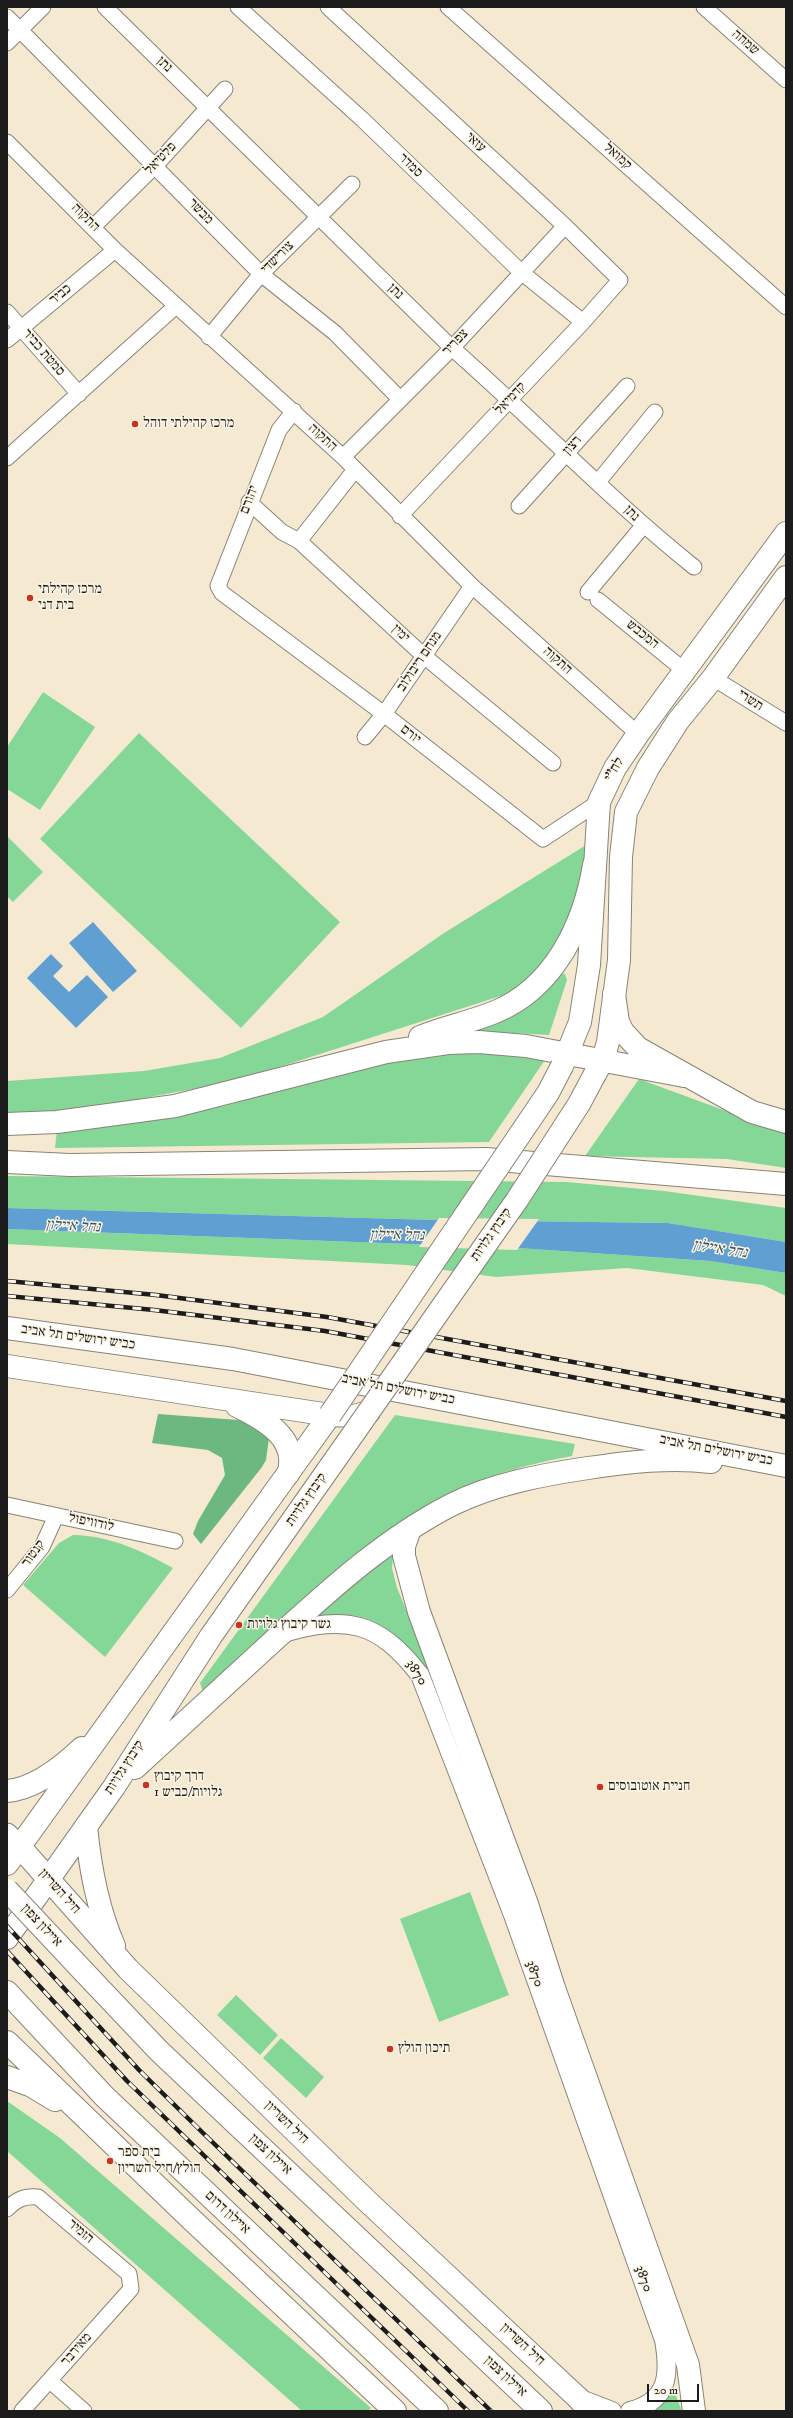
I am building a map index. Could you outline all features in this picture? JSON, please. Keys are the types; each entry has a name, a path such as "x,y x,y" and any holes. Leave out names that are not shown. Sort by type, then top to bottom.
{"main road":[{"name":"לח\"י","path":"565,1060 580,1022 589,965 598,802 615,768 638,734 686,671 786,533"},
{"name":"לח\"י","path":"599,1067 608,1042 619,960 621,857 626,812 648,768 678,721 713,678 786,576"},
{"path":"386,1052 436,1031 495,1012 517,1001 538,985 552,969 562,953 581,914 591,884 594,865"},
{"path":"614,994 618,1022 631,1043 684,1076 752,1112 786,1122"},
{"path":"7,1124 57,1122 175,1106 386,1052 448,1043 479,1042 511,1044 565,1060 599,1067 684,1076"},
{"path":"11,1849 116,1713 330,1415 548,1093 565,1060"},
{"name":"קיבוץ גלויות","path":"7,1938 114,1787 211,1636 516,1200 579,1104 599,1067"},
{"path":"7,1162 70,1164 486,1160 745,1179 786,1184"},
{"path":"745,1179 786,1189"},
{"name":"כביש ירושלים תל אביב","path":"7,1328 233,1359 786,1466"},
{"path":"7,1366 330,1415 354,1416 369,1412"},
{"path":"217,1397 262,1419 277,1431 290,1452 291,1461 288,1474"},
{"path":"114,1787 282,1633 353,1571 410,1528 452,1505 497,1487 536,1476 649,1460 688,1459 786,1472"},
{"path":"410,1528 404,1546 404,1556 419,1612 527,1904 557,1995 682,2348 688,2366 694,2411"},
{"path":"7,1791 23,1788 60,1765 77,1752 116,1713"},
{"path":"86,1826 92,1877 98,1901 106,1927 128,1969"},
{"name":"חיל השריון","path":"11,1849 49,1880 128,1969 367,2201 584,2405"},
{"name":"איילון צפון","path":"7,1890 159,2051 541,2411"},
{"name":"איילון דרום","path":"7,1992 105,2097 437,2411"},
{"path":"7,2042 86,2119 395,2411"},
{"path":"7,2077 32,2086 86,2119"}],"street":[{"path":"7,43 43,7"},
{"name":"נתן","path":"105,7 452,348 511,399 643,526 694,568"},
{"name":"סמדר","path":"238,7 362,119 521,272 583,322"},
{"name":"עזאי","path":"328,7 565,226 620,280"},
{"name":"קמואל","path":"448,7 786,307"},
{"name":"שמחה","path":"704,7 786,80"},
{"name":"מבשר","path":"7,16 261,274 335,333 400,399"},
{"name":"פלטיאל","path":"94,226 154,166 226,89"},
{"name":"התקוה","path":"7,142 94,226 115,250 209,337 294,411 472,586 638,734"},
{"name":"צורישדי","path":"209,337 261,274 352,184"},
{"name":"צפריר","path":"343,458 452,348 565,226"},
{"name":"כביר","path":"7,340 115,250"},
{"name":"קדמיאל","path":"400,516 583,322 620,280"},
{"path":"7,458 176,306"},
{"name":"סמטת כביר","path":"7,312 79,394"},
{"name":"רצון","path":"519,506 627,386"},
{"name":"יהורם","path":"222,593 218,586 249,502 279,430 294,411"},
{"path":"598,482 655,412"},
{"path":"299,541 354,471"},
{"name":"ימין","path":"249,502 282,532 299,541 424,656 553,763"},
{"name":"המכבש","path":"643,526 593,596 686,671"},
{"name":"מנחם ריבולוב","path":"365,737 384,714 472,586"},
{"name":"יורם","path":"222,593 384,714 543,839 598,802"},
{"name":"תשרי","path":"713,678 786,723"},
{"name":"לודוויפול","path":"7,1505 175,1541"},
{"name":"קנטור","path":"7,1590 42,1547 56,1516"},
{"name":"3870","path":"282,1633 311,1625 334,1623 357,1625 383,1635 403,1653 422,1681 513,1915 664,2340 668,2366 661,2390 653,2400 630,2411"},
{"name":"הזמיר","path":"11,2205 25,2196 38,2197 129,2274 131,2289"},
{"name":"מאירבר","path":"22,2411 131,2289"},
{"path":"50,2381 84,2411"},
{"path":"584,2405 612,2411"}],"green space":[{"path":"43,692 95,727 40,810 7,789 7,747"},
{"path":"139,733 340,922 241,1028 40,839"},
{"path":"7,836 43,872 13,902 7,896"},
{"path":"591,842 585,876 563,932 543,965 530,979 513,992 236,1081 123,1102 38,1114 7,1114 7,1081 144,1071 220,1058 323,1017 444,933"},
{"path":"560,973 565,974 567,980 549,1035 478,1031 478,1022"},
{"path":"472,1051 547,1057 489,1142 55,1148 57,1130 177,1116 228,1105 388,1059"},
{"path":"639,1079 786,1133 786,1168 727,1159 585,1156"},
{"path":"7,1176 567,1182 664,1191 786,1208 786,1242 668,1223 437,1220 7,1208"},
{"path":"7,1229 518,1248 710,1261 786,1273 786,1296 763,1285 627,1268 496,1277 407,1265 7,1244"},
{"path":"158,1414 252,1421 269,1438 266,1460 262,1467 201,1544 193,1534 198,1521 225,1475 222,1458 208,1450 152,1443"},
{"path":"395,1415 575,1444 572,1456 530,1465 488,1477 448,1494 411,1515 388,1532 354,1561 204,1695 200,1683"},
{"path":"73,1535 113,1541 149,1555 173,1568 105,1657 23,1585 59,1543"},
{"path":"394,1545 392,1568 397,1588 438,1685 433,1688 408,1652 388,1631 376,1623 363,1617 348,1615 308,1618"},
{"path":"470,1892 509,1995 439,2022 400,1919"},
{"path":"236,1995 278,2035 260,2055 217,2015"},
{"path":"281,2038 324,2077 306,2098 263,2058"},
{"path":"7,2101 60,2138 371,2408 368,2411 302,2411 7,2151"},
{"path":"672,2386 682,2411 648,2411"}],"water":[{"path":"93,922 137,971 113,992 69,943"},
{"path":"51,954 63,966 53,976 69,992 87,975 108,997 76,1028 27,978"},
{"name":"נחל איילון","path":"7,1208 437,1220 668,1223 786,1242 786,1273 710,1261 518,1248 7,1229"}],"pier":[{"path":"439,1218 539,1219 517,1250 419,1247"}],"railway":[{"path":"7,1281 156,1295 327,1317 786,1401"},
{"path":"7,1296 154,1310 325,1331 786,1417"},
{"path":"7,1926 139,2070 491,2411"},
{"path":"7,1951 127,2081 468,2411"}],"place":[{"name":"מרכז קהילתי דוהל","path":"135,424"},
{"name":"מרכז קהילתי בית דני","path":"30,598"},
{"name":"גשר קיבוץ גלויות","path":"239,1625"},
{"name":"דרך קיבוץ גלויות/כביש 1","path":"146,1785"},
{"name":"חניית אוטובוסים","path":"600,1787"},
{"name":"תיכון הולץ","path":"390,2049"},
{"name":"בית ספר הולץ/חיל השריון","path":"110,2161"}]}
